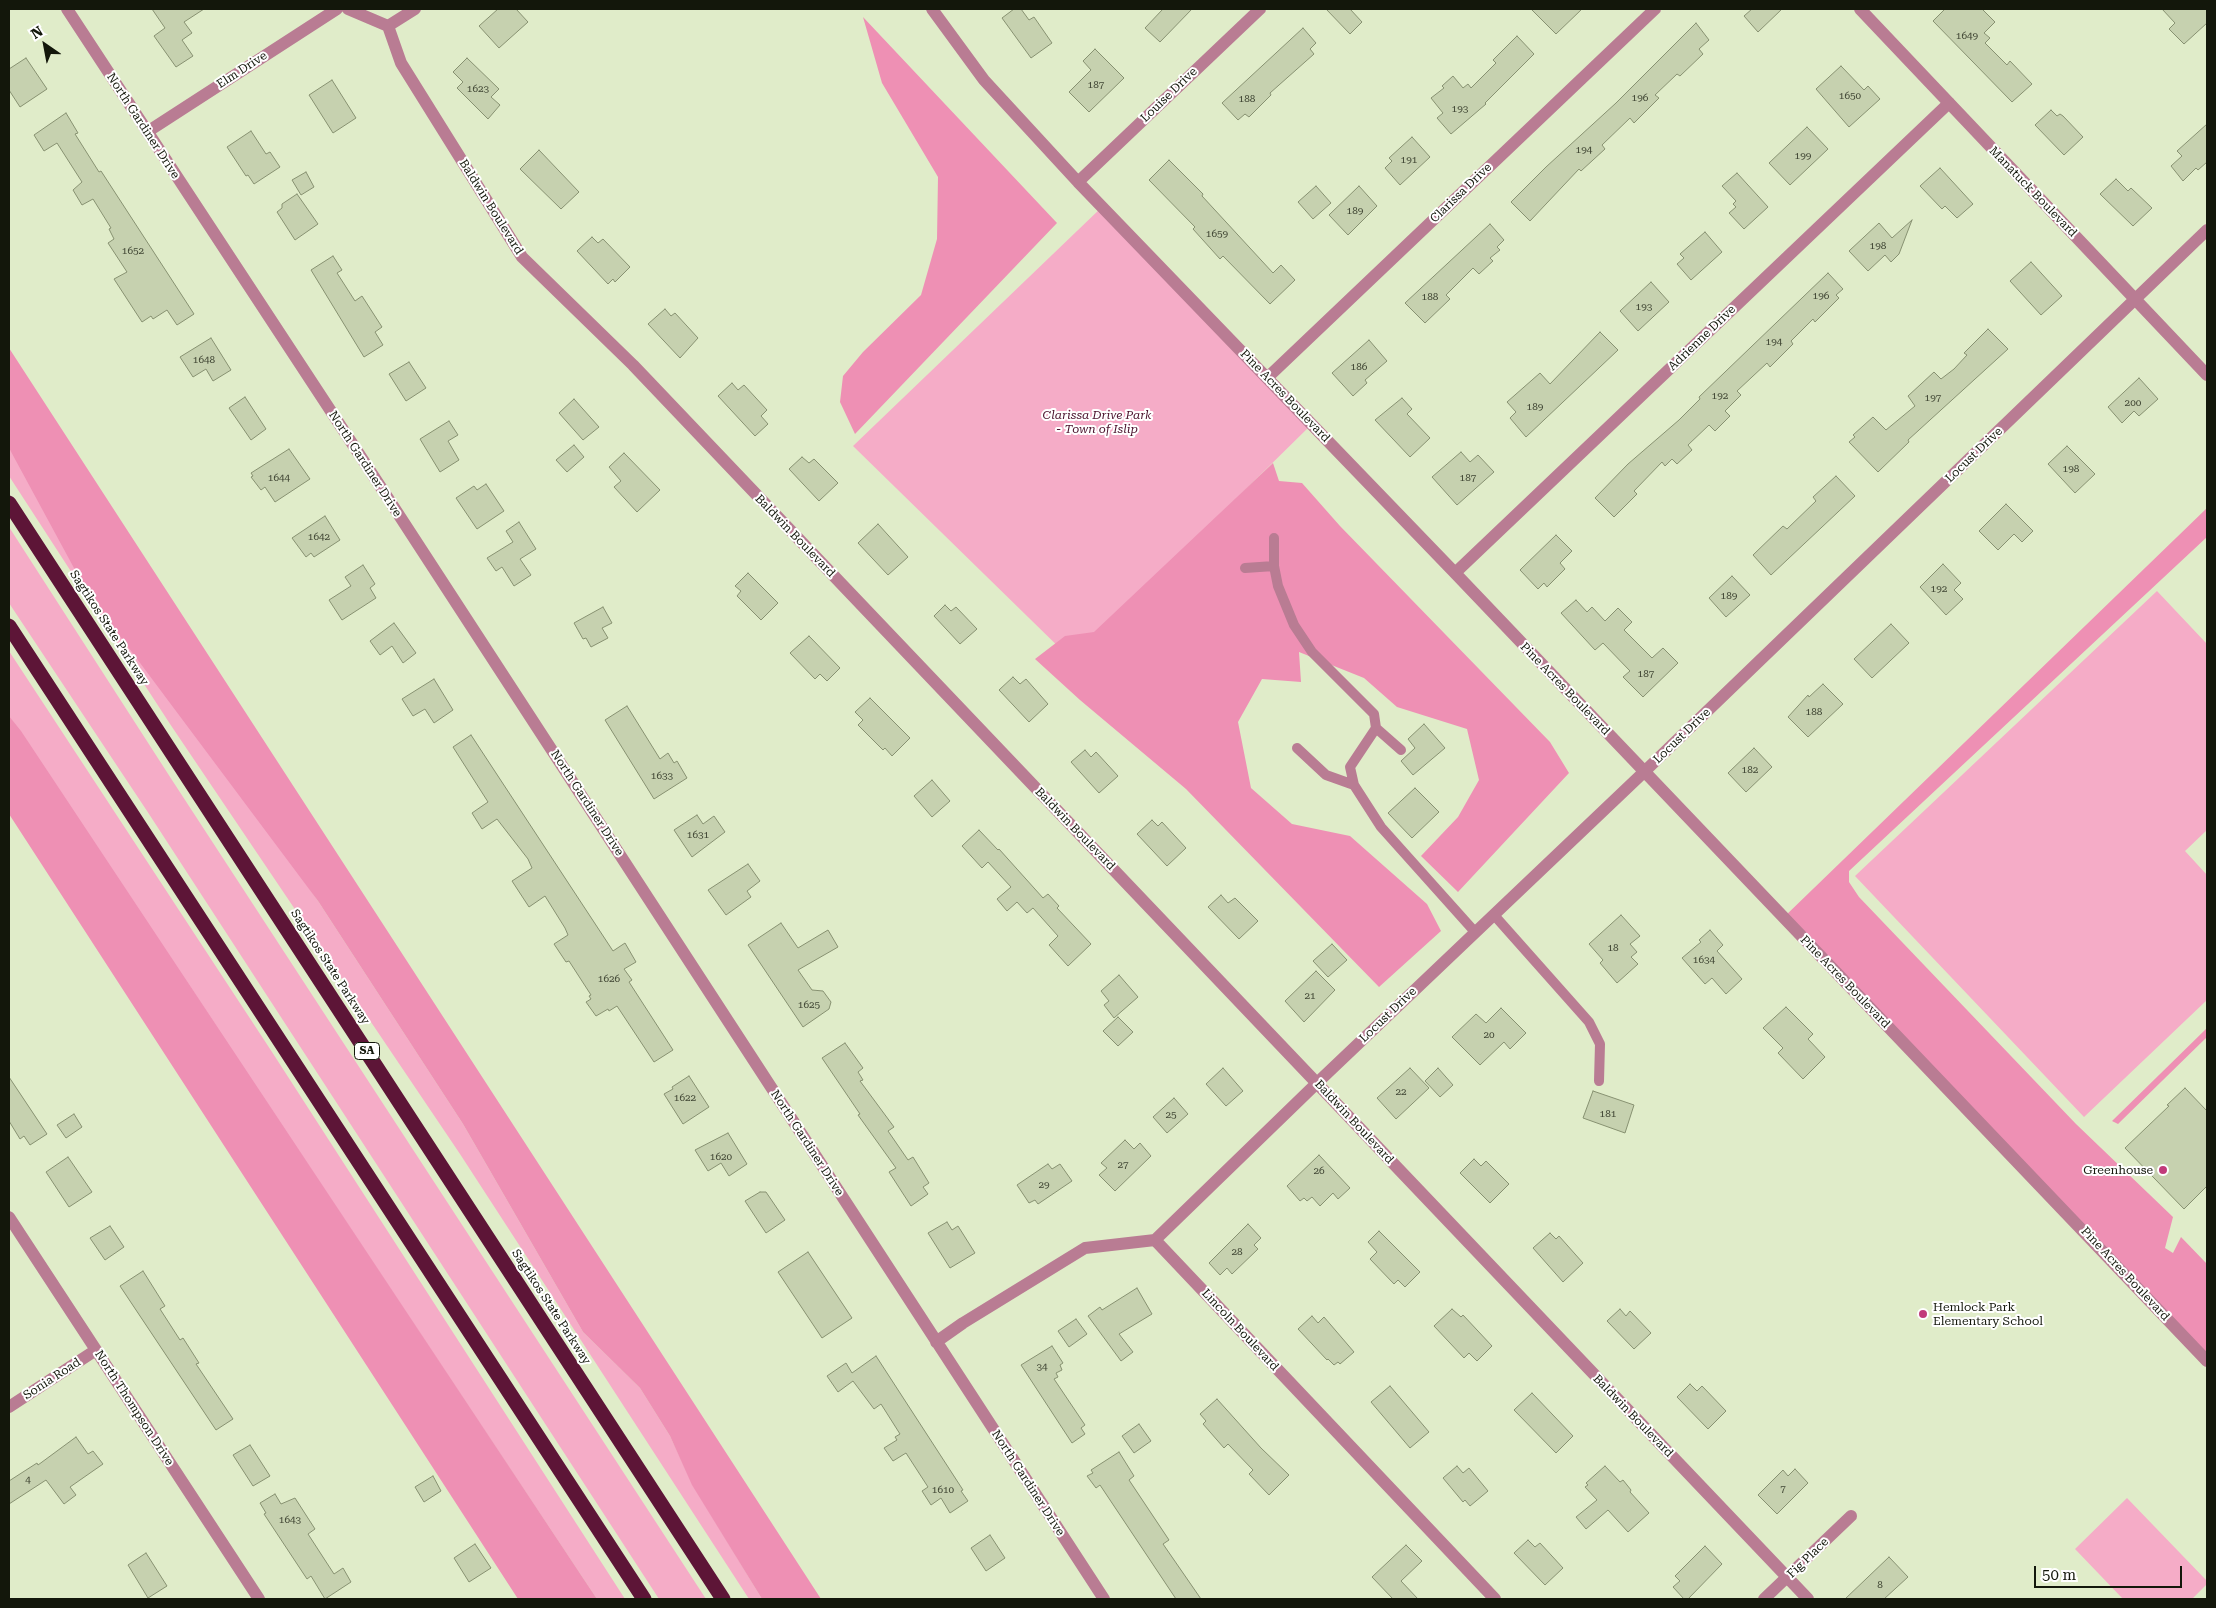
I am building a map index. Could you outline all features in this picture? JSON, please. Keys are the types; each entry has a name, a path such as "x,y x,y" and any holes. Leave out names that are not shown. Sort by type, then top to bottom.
{"highway":[{"name":"Sagtikos State Parkway","path":"9,503 723,1599"},
{"path":"9,626 644,1599"}],"street":[{"name":"North Gardiner Drive","path":"67,9 393,506 1104,1599"},
{"name":"Elm Drive","path":"147,132 337,9"},
{"path":"348,9 388,26 415,9"},
{"name":"Pine Acres Boulevard","path":"932,9 984,80 1078,182 1455,573 2207,1361"},
{"name":"Louise Drive","path":"1078,182 1260,9"},
{"name":"Clarissa Drive","path":"1267,378 1655,9"},
{"name":"Manatuck Boulevard","path":"1860,9 2207,375"},
{"name":"Baldwin Boulevard","path":"388,26 401,63 522,257 633,365 1808,1599"},
{"name":"Adrienne Drive","path":"1455,573 1949,103"},
{"name":"Locust Drive","path":"1155,1240 2207,230"},
{"name":"North Thompson Drive","path":"9,1217 259,1599"},
{"path":"936,1342 963,1323 1085,1248 1155,1240"},
{"name":"Lincoln Boulevard","path":"1155,1240 1495,1599"},
{"name":"Sonia Road","path":"9,1407 96,1350"},
{"name":"Fig Place","path":"1764,1599 1852,1516"}],"lane":[{"path":"1274,538 1274,566 1278,586 1294,625 1312,652 1374,714 1376,728 1401,750"},
{"path":"1246,568 1274,566"},
{"path":"1376,728 1350,767 1354,784 1381,827 1476,932"},
{"path":"1297,748 1326,775 1354,784"},
{"path":"1494,915 1589,1022 1600,1044 1599,1082"}],"green space":[{"name":"Clarissa Drive Park - Town of Islip","path":"1102,207 1312,424 1072,660 853,446"},
{"path":"9,448 318,901 463,1124 583,1332 640,1388 670,1436 693,1485 762,1599 749,1599 460,1154 170,724 9,476"},
{"path":"9,527 706,1599 659,1599 149,814 9,603"},
{"path":"2157,591 2207,644 2207,830 2185,851 2207,875 2207,1000 2084,1117 1855,876"},
{"path":"9,651 272,1052 625,1599 597,1599 9,716"},
{"path":"2127,1498 2207,1581 2207,1584 2192,1599 2123,1599 2075,1549"}],"shaded area":[{"path":"863,17 1057,223 855,434 840,402 843,376 863,352 921,295 937,239 938,177 882,83"},
{"path":"9,348 821,1599 762,1599 692,1485 670,1436 640,1388 583,1332 463,1124 318,901 87,592 9,448"},
{"path":"1273,463 1279,481 1302,483 1340,526 1550,742 1569,773 1458,892 1421,856 1458,817 1479,780 1467,729 1397,707 1364,678 1299,652 1301,682 1262,679 1238,722 1251,788 1292,824 1350,836 1427,904 1441,931 1379,987 1186,789 1080,700 1035,659 1065,636 1094,632"},
{"path":"2207,508 2207,537 1849,871 1849,882 1859,897 2076,1124 2173,1217 2165,1248 2173,1253 2181,1237 2207,1264 2207,1362 1783,918"},
{"path":"9,716 21,731 597,1599 518,1599 9,814"},
{"path":"2207,1028 2207,1037 2118,1124 2112,1121"}],"building":[{"path":"152,9 204,9 184,22 192,33 182,40 193,56 176,67 154,36 165,28"},
{"path":"498,9 516,9 528,22 499,48 479,26"},
{"path":"1014,9 1021,9 1029,20 1034,17 1052,43 1031,58 1002,18"},
{"path":"1163,9 1192,9 1160,42 1145,28"},
{"path":"1326,9 1350,9 1362,22 1350,34"},
{"path":"1531,9 1582,9 1556,34"},
{"path":"1752,9 1782,9 1758,32 1744,16"},
{"path":"1945,9 1982,9 1995,22 1984,33 1990,38 1985,43 2007,65 2010,61 2032,84 2012,102 1933,21"},
{"path":"2162,9 2207,9 2207,23 2184,44 2169,29 2175,23"},
{"path":"1696,23 1709,40 1699,49 1703,54 1680,76 1677,74 1655,95 1659,98 1634,123 1630,118 1602,145 1605,149 1581,171 1579,169 1530,221 1511,202 1616,103"},
{"path":"1303,28 1316,43 1310,49 1314,54 1270,93 1271,95 1249,117 1245,114 1238,120 1222,103"},
{"path":"1517,36 1534,54 1486,104 1451,134 1437,118 1443,113 1431,98 1444,88 1442,86 1453,76 1463,88 1468,84 1471,88 1496,63 1493,60"},
{"path":"1095,49 1124,78 1089,112 1069,92 1091,70 1083,61"},
{"path":"26,58 47,89 20,107 9,90 9,69"},
{"path":"467,58 499,89 491,97 500,105 488,119 457,88 463,82 453,72"},
{"path":"1841,66 1864,90 1868,86 1880,99 1849,127 1816,89"},
{"path":"332,80 356,118 333,133 309,95"},
{"path":"2051,110 2057,116 2060,114 2063,116 2083,137 2064,155 2035,125"},
{"path":"66,113 78,133 75,134 99,172 101,171 194,314 177,325 167,310 153,319 151,316 142,322 114,279 127,272 108,243 114,239 109,229 111,228 93,199 82,205 73,190 82,182 57,143 44,151 34,135"},
{"path":"2207,124 2207,162 2198,170 2196,168 2183,181 2171,166 2182,156 2177,151"},
{"path":"1807,127 1828,149 1790,185 1769,163"},
{"path":"251,131 266,154 270,152 280,167 254,184 248,175 246,176 227,147"},
{"path":"1412,137 1430,157 1400,185 1385,168 1392,161 1389,158"},
{"path":"539,150 579,192 561,209 520,169"},
{"path":"1169,160 1203,194 1202,196 1273,273 1281,265 1295,280 1270,304 1223,256 1220,259 1193,229 1195,227 1149,180"},
{"path":"1940,168 1973,204 1957,218 1945,206 1942,209 1920,186"},
{"path":"306,172 314,187 301,195 292,180"},
{"path":"1737,173 1768,207 1744,229 1729,213 1736,207 1733,204 1736,201 1722,186"},
{"path":"2116,179 2128,191 2131,188 2152,208 2133,226 2100,194"},
{"path":"1316,186 1331,203 1313,219 1298,202"},
{"path":"1359,186 1377,206 1348,235 1329,215"},
{"path":"297,194 318,224 295,240 277,212 282,208 282,204"},
{"path":"1912,220 1899,254 1891,262 1885,255 1868,271 1849,251 1879,223 1892,238"},
{"path":"1490,224 1504,240 1497,247 1500,250 1490,258 1493,261 1479,274 1473,268 1446,295 1450,299 1425,323 1405,303"},
{"path":"1705,232 1722,252 1691,280 1677,264 1684,258 1680,254"},
{"path":"592,237 598,243 603,239 630,267 615,282 613,279 608,284 577,251"},
{"path":"333,256 342,270 337,273 355,301 362,296 382,327 375,332 383,345 364,357 311,270"},
{"path":"2031,262 2062,296 2041,315 2010,281"},
{"path":"1828,273 1843,289 1836,295 1839,298 1815,322 1813,319 1791,341 1793,344 1770,367 1767,363 1737,391 1741,395 1725,411 1730,416 1715,431 1709,425 1688,445 1692,450 1677,464 1672,459 1665,466 1662,462 1634,491 1637,494 1614,517 1595,498 1628,464 1679,420 1700,399 1699,397"},
{"path":"1651,282 1669,302 1638,331 1620,311"},
{"path":"665,309 671,316 675,313 698,338 680,358 648,324"},
{"path":"1988,329 2008,349 1908,440 1909,442 1878,472 1849,442 1855,437 1853,435 1873,417 1886,430 1915,406 1908,396 1934,372 1941,379 1954,369 1967,355 1964,353"},
{"path":"1600,332 1618,350 1526,437 1510,418 1516,412 1507,402 1540,373 1550,384"},
{"path":"211,338 231,370 213,381 206,369 193,377 180,357"},
{"path":"1369,340 1387,361 1365,380 1367,383 1353,396 1332,373"},
{"path":"409,362 426,388 406,401 389,374"},
{"path":"2139,378 2158,399 2139,416 2134,411 2122,423 2108,407"},
{"path":"732,383 738,390 744,385 767,410 761,416 768,424 755,436 718,396"},
{"path":"245,397 266,429 251,440 229,408"},
{"path":"1402,398 1412,409 1407,414 1430,438 1410,457 1375,420"},
{"path":"574,399 599,427 583,440 559,413"},
{"path":"449,421 458,435 448,441 459,460 440,472 420,439"},
{"path":"574,445 584,457 567,472 556,460"},
{"path":"2067,446 2095,474 2075,493 2048,464"},
{"path":"289,449 310,479 275,502 265,487 261,490 251,477 253,476 251,473"},
{"path":"1461,452 1470,462 1478,455 1494,472 1457,505 1432,477"},
{"path":"624,453 660,490 637,512 614,487 621,481 609,467"},
{"path":"802,457 809,463 814,459 838,483 819,501 789,469"},
{"path":"1836,476 1855,496 1771,575 1753,555 1783,526 1787,529 1816,501 1813,497"},
{"path":"486,484 504,511 477,529 456,498 474,486 477,490"},
{"path":"2006,504 2033,531 2022,542 2014,534 1998,550 1979,531"},
{"path":"325,516 340,540 314,557 311,553 306,557 292,538"},
{"path":"519,522 536,549 520,559 531,575 514,586 502,567 496,571 487,558 513,542 506,531"},
{"path":"878,524 908,557 888,575 858,543"},
{"path":"1556,535 1572,551 1560,563 1565,569 1547,587 1544,583 1538,589 1520,570"},
{"path":"1943,564 1961,583 1954,590 1963,599 1946,615 1920,587"},
{"path":"363,565 375,584 370,588 376,598 342,620 329,600 351,586 345,577"},
{"path":"748,573 778,603 761,620 737,596 741,591 735,586"},
{"path":"1732,576 1750,595 1726,617 1709,598"},
{"path":"1576,600 1587,612 1592,607 1605,621 1618,608 1632,622 1624,630 1652,658 1663,648 1678,663 1643,697 1623,677 1630,671 1603,643 1595,650 1561,613"},
{"path":"945,605 951,611 956,607 977,629 960,644 934,616"},
{"path":"603,607 612,623 602,628 608,638 591,647 586,638 583,639 574,623"},
{"path":"394,623 416,653 403,663 392,646 380,655 370,641"},
{"path":"1891,624 1909,643 1872,678 1854,659"},
{"path":"809,636 840,668 827,681 820,674 815,679 790,653"},
{"path":"1013,677 1020,684 1026,679 1048,704 1029,722 999,690"},
{"path":"434,679 453,710 434,723 425,709 413,716 402,699"},
{"path":"1823,684 1843,704 1808,737 1788,717 1808,695 1809,697"},
{"path":"870,698 910,738 892,756 885,748 883,750 858,725 863,720 855,712"},
{"path":"627,706 660,759 668,753 674,763 677,761 687,778 654,799 605,720"},
{"path":"1424,724 1445,748 1413,775 1401,761 1415,748 1408,739"},
{"path":"471,735 613,951 625,943 636,962 624,969 632,980 629,982 673,1050 654,1062 617,1006 596,1016 586,1002 591,999 589,996 591,995 569,961 566,962 554,944 568,935 565,928 545,896 529,907 512,881 532,868 528,859 497,819 482,829 472,813 488,802 453,747"},
{"path":"1754,748 1772,767 1746,792 1728,773"},
{"path":"1085,750 1091,757 1096,752 1118,776 1099,793 1071,762"},
{"path":"932,780 950,801 932,817 914,796"},
{"path":"1415,788 1439,812 1412,838 1388,813"},
{"path":"697,815 703,824 714,816 725,832 692,857 674,830"},
{"path":"1152,820 1158,826 1162,822 1186,848 1167,866 1137,834"},
{"path":"979,830 999,849 1043,898 1048,894 1059,906 1057,908 1091,944 1068,966 1049,945 1058,936 1033,908 1027,913 1017,902 1007,911 997,899 1011,887 988,862 982,868 962,846"},
{"path":"748,864 760,881 747,891 751,897 726,915 708,890"},
{"path":"1221,895 1228,903 1235,898 1258,921 1239,939 1208,907"},
{"path":"1621,915 1640,936 1630,944 1637,952 1631,957 1638,964 1617,983 1600,963 1603,960 1589,944"},
{"path":"781,923 798,948 828,930 838,947 798,970 812,990 823,991 831,1002 829,1009 803,1027 748,945"},
{"path":"1710,930 1723,945 1717,951 1742,979 1726,994 1712,978 1705,984 1682,958 1701,942 1699,940"},
{"path":"1332,944 1347,960 1328,977 1313,961"},
{"path":"1316,971 1335,990 1304,1022 1285,1001"},
{"path":"1119,975 1138,997 1114,1018 1104,1005 1109,1001 1101,991"},
{"path":"1786,1007 1813,1034 1808,1039 1825,1057 1803,1079 1778,1053 1783,1048 1763,1028"},
{"path":"1501,1008 1526,1033 1510,1049 1504,1042 1480,1065 1452,1037 1476,1014 1486,1023"},
{"path":"1118,1017 1133,1032 1118,1046 1103,1031"},
{"path":"845,1043 863,1068 858,1072 863,1080 860,1081 894,1127 888,1131 908,1160 913,1157 929,1183 923,1187 928,1194 911,1206 889,1172 896,1168 858,1115 860,1114 822,1058"},
{"path":"1223,1068 1243,1091 1226,1106 1206,1084"},
{"path":"1410,1068 1429,1088 1396,1119 1377,1098"},
{"path":"1438,1068 1453,1085 1440,1097 1425,1081"},
{"path":"689,1076 709,1107 683,1124 664,1094"},
{"path":"9,1077 47,1134 30,1145 24,1136 20,1139 9,1121"},
{"path":"2185,1088 2207,1111 2207,1186 2184,1209 2125,1148"},
{"path":"1593,1091 1634,1105 1625,1133 1583,1118"},
{"path":"1174,1098 1188,1114 1167,1133 1153,1117"},
{"path":"74,1114 82,1127 66,1138 57,1125"},
{"path":"728,1133 747,1164 729,1176 721,1163 708,1171 695,1150"},
{"path":"1125,1140 1134,1149 1140,1143 1151,1156 1115,1191 1099,1175 1107,1168 1101,1163"},
{"path":"1319,1155 1350,1188 1338,1199 1333,1193 1320,1206 1312,1197 1307,1201 1304,1198 1300,1201 1287,1186"},
{"path":"68,1157 92,1192 69,1207 46,1172"},
{"path":"1474,1159 1481,1166 1486,1161 1509,1184 1490,1203 1460,1173"},
{"path":"1048,1164 1052,1169 1060,1164 1072,1181 1038,1204 1035,1200 1029,1203 1017,1185"},
{"path":"760,1192 766,1192 785,1220 766,1233 745,1201"},
{"path":"947,1222 952,1230 958,1226 975,1253 950,1268 928,1233"},
{"path":"1248,1224 1261,1238 1254,1245 1258,1249 1232,1274 1227,1268 1220,1275 1209,1263"},
{"path":"110,1226 124,1247 105,1260 90,1238"},
{"path":"1379,1231 1420,1272 1405,1287 1398,1280 1394,1284 1370,1259 1377,1252 1368,1242"},
{"path":"1550,1233 1556,1239 1559,1236 1583,1263 1563,1282 1533,1248"},
{"path":"808,1252 852,1318 822,1338 778,1272"},
{"path":"143,1271 165,1306 160,1309 180,1340 183,1338 199,1363 196,1364 233,1419 216,1430 120,1286"},
{"path":"1137,1288 1152,1314 1119,1334 1133,1352 1121,1361 1088,1316 1100,1307 1102,1310"},
{"path":"1452,1309 1461,1317 1463,1315 1492,1346 1477,1361 1469,1353 1464,1358 1434,1326"},
{"path":"1620,1309 1626,1316 1630,1311 1651,1333 1634,1349 1607,1321"},
{"path":"1312,1316 1318,1323 1324,1317 1354,1352 1340,1364 1338,1362 1334,1365 1327,1360 1298,1329"},
{"path":"1076,1319 1087,1334 1069,1347 1058,1331"},
{"path":"1052,1346 1063,1363 1060,1365 1062,1370 1056,1373 1058,1377 1054,1379 1085,1425 1081,1428 1085,1434 1072,1443 1021,1365"},
{"path":"876,1356 963,1490 961,1491 968,1501 950,1513 941,1498 931,1505 922,1491 928,1487 906,1453 893,1461 884,1448 897,1440 895,1437 900,1434 881,1404 874,1409 853,1381 838,1392 827,1376 846,1363 852,1373"},
{"path":"1690,1384 1697,1391 1702,1386 1726,1411 1708,1429 1677,1397"},
{"path":"1390,1386 1429,1432 1410,1448 1371,1402"},
{"path":"1532,1393 1573,1436 1556,1453 1514,1410"},
{"path":"1217,1399 1261,1448 1289,1475 1269,1495 1249,1474 1253,1470 1228,1444 1224,1448 1203,1424 1206,1421 1200,1414"},
{"path":"1139,1424 1151,1441 1134,1453 1122,1436"},
{"path":"76,1437 88,1454 93,1451 103,1464 70,1487 76,1495 64,1504 46,1480 9,1504 9,1481 37,1463 38,1465"},
{"path":"250,1445 270,1476 253,1486 233,1455"},
{"path":"1119,1452 1134,1476 1129,1480 1169,1540 1163,1544 1201,1599 1176,1599 1100,1485 1096,1488 1087,1476 1093,1473 1091,1470"},
{"path":"1457,1466 1463,1473 1469,1468 1488,1491 1470,1506 1465,1500 1463,1502 1443,1478"},
{"path":"1605,1466 1620,1482 1623,1480 1631,1490 1630,1492 1649,1513 1628,1532 1608,1510 1586,1529 1576,1517 1597,1500 1585,1487 1588,1485 1586,1483"},
{"path":"1795,1469 1808,1483 1777,1514 1758,1495 1783,1470 1788,1476"},
{"path":"433,1476 441,1491 424,1502 415,1487"},
{"path":"275,1494 281,1504 295,1498 315,1529 308,1534 334,1574 343,1568 351,1582 325,1599 311,1576 307,1579 264,1514 266,1513 260,1503"},
{"path":"990,1535 1005,1558 986,1571 971,1548"},
{"path":"1528,1540 1535,1547 1540,1543 1563,1568 1545,1585 1514,1553"},
{"path":"475,1544 491,1568 469,1582 454,1558"},
{"path":"1406,1545 1422,1561 1401,1581 1418,1599 1393,1599 1372,1577"},
{"path":"1705,1546 1722,1564 1688,1599 1684,1599 1673,1587 1680,1581 1675,1576"},
{"path":"146,1553 167,1586 148,1598 128,1565"},
{"path":"1889,1557 1908,1577 1884,1599 1845,1599"}],"place":[{"name":"Greenhouse","path":"2163,1170"},
{"name":"Hemlock Park Elementary School","path":"1923,1314"}]}
